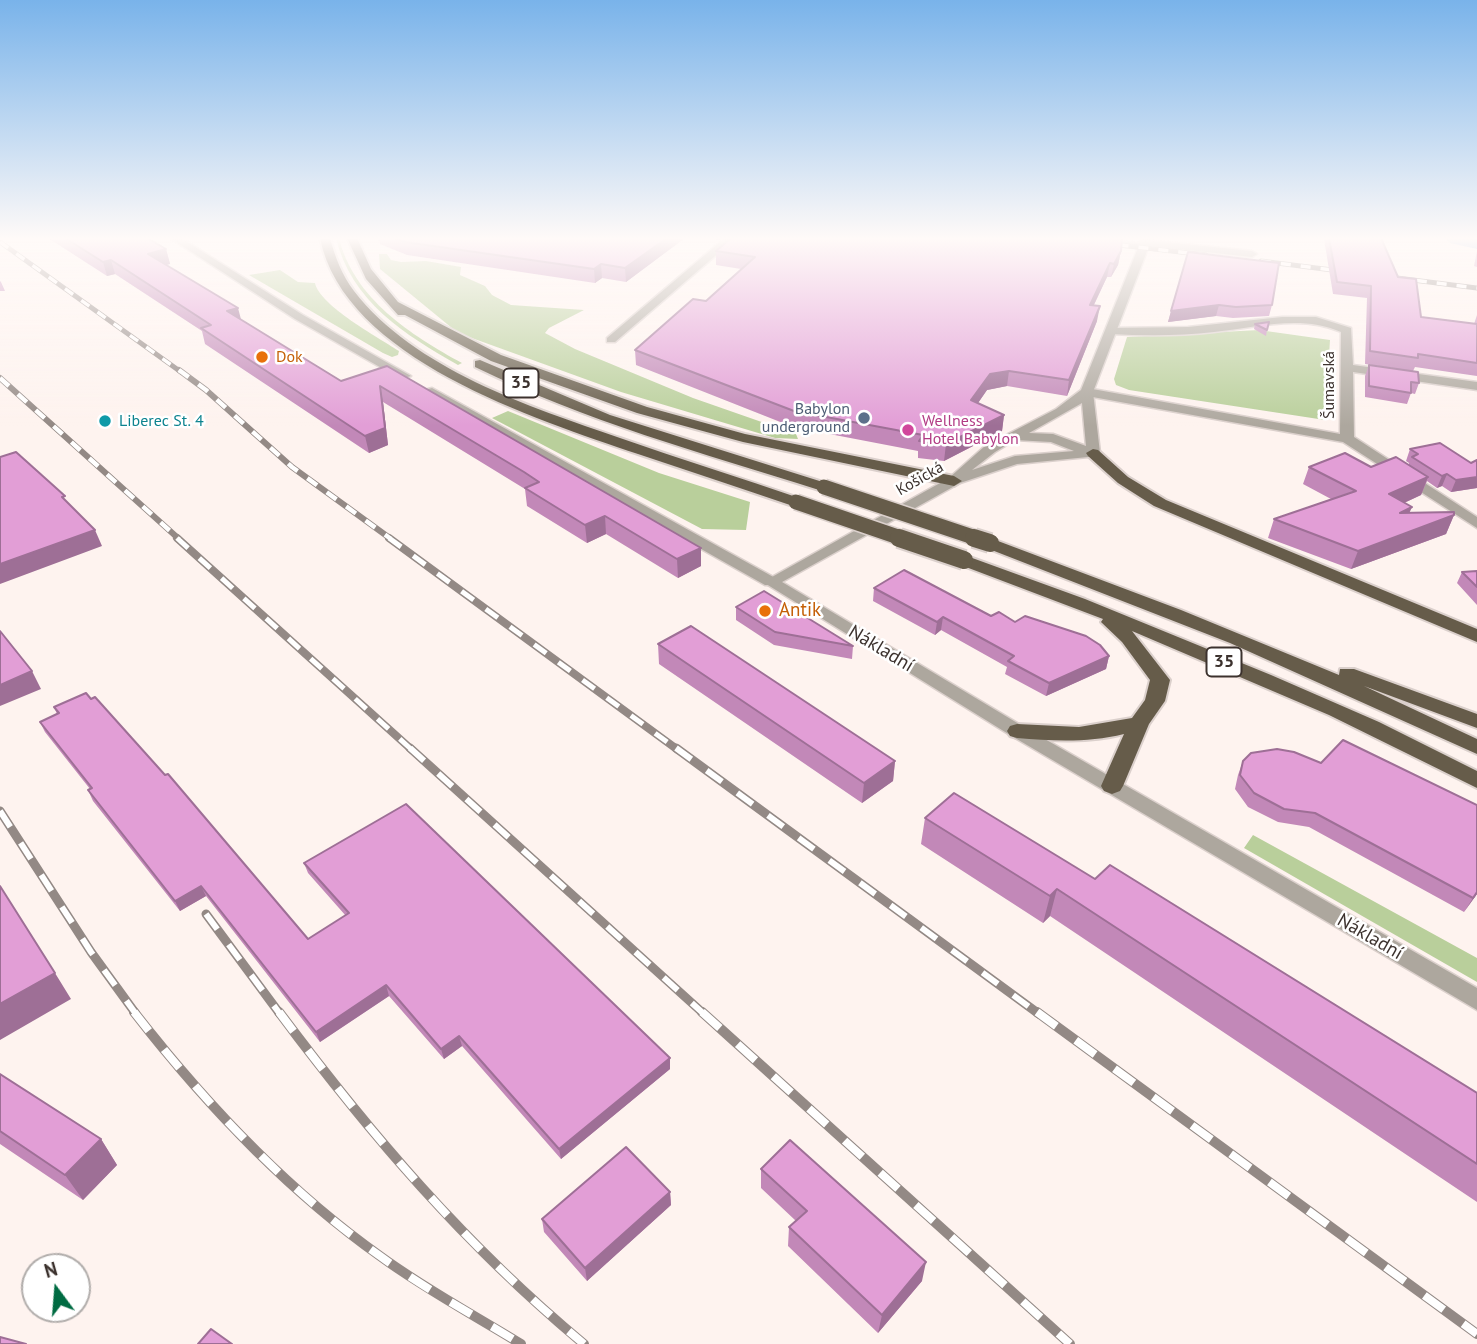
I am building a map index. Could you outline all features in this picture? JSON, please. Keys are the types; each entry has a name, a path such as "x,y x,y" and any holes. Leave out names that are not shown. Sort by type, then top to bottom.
{"highway":[{"name":"35","path":"356,301 399,339 445,369 581,430 964,560 1091,608 1330,708 1477,780"},
{"name":"35","path":"390,301 436,338 482,365 519,382 625,423 990,543 1203,625 1400,709 1477,747"},
{"path":"393,304 496,358 642,410 743,438 954,481"},
{"path":"1093,453 1123,480 1160,503 1477,636"},
{"path":"1091,608 1129,638 1160,680 1155,701 1139,723 1112,786"},
{"path":"1203,625 1477,721"},
{"path":"1017,730 1077,736 1111,732 1139,723"}],"street":[{"name":"Nákladní","path":"275,301 771,582 1477,1000"},
{"path":"611,340 657,301"},
{"path":"1093,453 1087,392 1123,301"},
{"name":"Šumavská","path":"1111,331 1150,333 1203,330 1303,320 1336,324 1347,330 1347,439 1477,523"},
{"path":"1347,368 1477,386"},
{"name":"Košická","path":"771,582 954,481 978,457 1073,404 1087,392"},
{"path":"1087,392 1347,439"},
{"path":"1014,438 1053,438 1093,453"},
{"path":"954,481 1015,460 1093,453"}],"green space":[{"path":"293,301 327,301 399,351 398,355 392,357"},
{"path":"370,301 375,301 423,340 462,363 458,365 438,354 383,314"},
{"path":"419,301 503,301 511,305 584,310 549,328 545,333 575,349 693,398 796,434 798,439 775,438 621,392 458,333"},
{"path":"1259,330 1330,340 1325,420 1129,390 1116,385 1114,379 1127,337"},
{"path":"508,411 659,473 750,502 746,530 702,529 492,418"},
{"path":"1253,835 1477,958 1477,982 1244,848"}],"building":[{"path":"174,301 226,301 238,308 227,311 341,381 387,366 701,548 677,559 605,516 585,525 525,488 539,482 380,386 385,428 365,436 201,328 211,325"},
{"path":"691,301 1092,301 1090,305 1100,306 1069,380 1009,371 990,374 971,400 1004,415 946,444 919,441 923,435 794,411 635,350"},
{"path":"1174,301 1273,301 1272,305 1219,305 1171,311"},
{"path":"1371,301 1419,301 1421,317 1477,324 1477,363 1418,354 1418,358 1370,351"},
{"path":"1269,322 1267,330 1255,324"},
{"path":"1369,365 1418,372 1419,383 1411,382 1411,393 1369,386"},
{"path":"1440,443 1471,463 1477,460 1477,477 1456,480 1447,474 1442,476 1412,457 1418,454 1410,449"},
{"path":"16,452 65,496 62,497 95,530 0,564 0,457"},
{"path":"1345,453 1371,467 1396,457 1428,477 1389,494 1412,507 1400,513 1454,512 1454,515 1358,551 1274,519 1356,491 1309,467"},
{"path":"904,570 991,616 999,612 1015,622 1025,616 1086,636 1100,645 1109,656 1049,683 1008,661 1014,656 943,617 937,622 874,588"},
{"path":"1477,571 1477,587 1462,572"},
{"path":"764,591 853,646 775,632 736,607"},
{"path":"691,626 895,761 864,783 658,644"},
{"path":"0,631 32,671 0,685"},
{"path":"86,693 91,699 95,697 165,775 168,774 308,939 349,913 304,863 406,804 670,1058 559,1149 459,1036 441,1049 386,985 316,1032 201,886 175,901 88,790 92,788 40,722 59,713 54,707"},
{"path":"1343,740 1477,805 1477,892 1473,898 1315,813 1284,809 1254,793 1240,775 1243,761 1251,753 1277,749 1294,752 1321,763"},
{"path":"954,793 1095,879 1110,865 1477,1093 1477,1164 1057,889 1050,896 925,818"},
{"path":"0,886 55,973 0,1004"},
{"path":"0,1074 101,1139 65,1175 0,1131"},
{"path":"790,1140 926,1262 882,1315 789,1227 807,1211 761,1169"},
{"path":"626,1147 670,1192 585,1268 542,1219"},
{"path":"211,1329 232,1344 198,1344"},
{"path":"0,1337 26,1344 0,1344"}],"railway":[{"path":"82,301 181,372"},
{"path":"179,370 206,390 292,467 391,539"},
{"path":"0,378 179,539"},
{"path":"177,538 412,750"},
{"path":"389,538 678,750"},
{"path":"410,748 704,1014"},
{"path":"676,748 1039,1014"},
{"path":"0,811 91,952 136,1014"},
{"path":"206,914 280,1014"},
{"path":"134,1012 218,1111 312,1203 397,1268 521,1344"},
{"path":"279,1012 349,1102 421,1187 499,1268 584,1344"},
{"path":"702,1012 1070,1344"},
{"path":"1037,1012 1477,1334"}],"place":[{"name":"Dok","path":"262,357"},
{"name":"Babylon underground","path":"864,418"},
{"name":"Liberec St. 4","path":"105,421"},
{"name":"Wellness Hotel Babylon","path":"908,430"},
{"name":"Antik","path":"765,611"}]}
